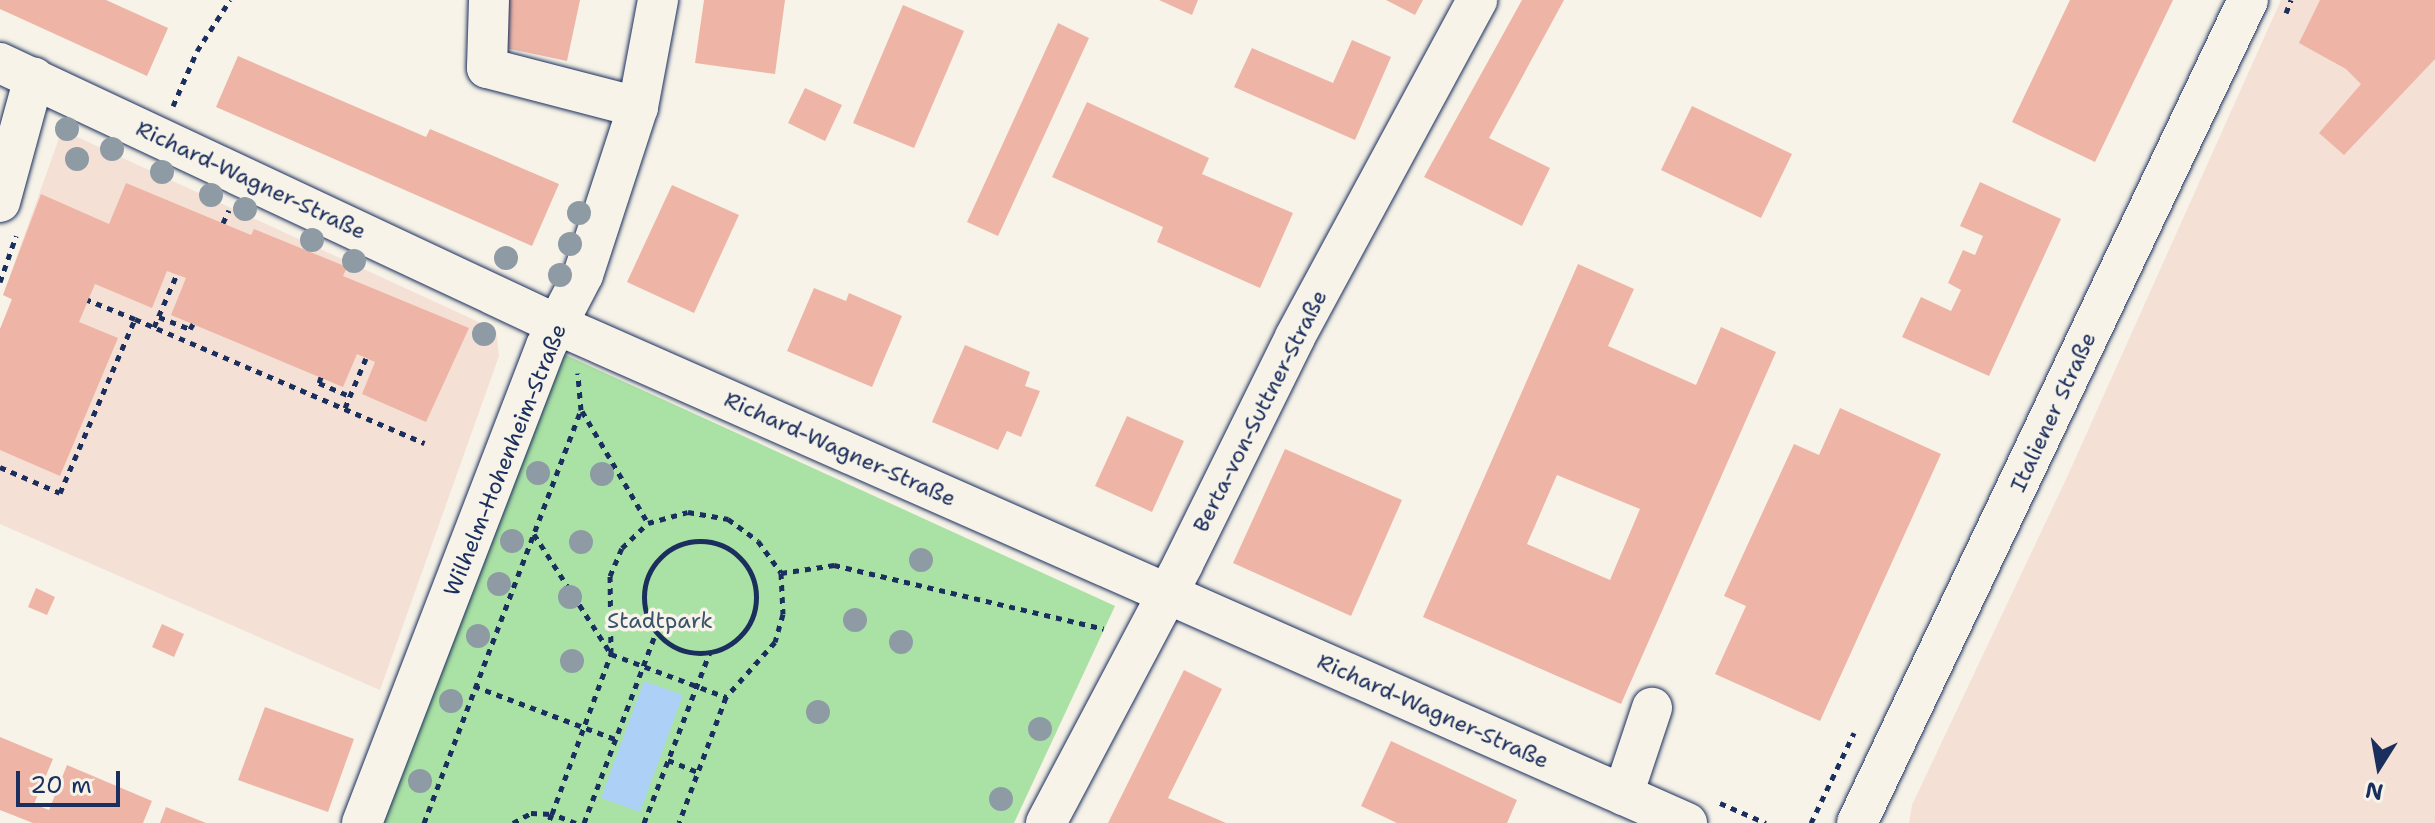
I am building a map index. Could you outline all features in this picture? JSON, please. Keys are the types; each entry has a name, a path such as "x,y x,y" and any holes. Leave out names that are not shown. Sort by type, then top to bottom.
{"street":[{"path":"489,0 487,68 638,107"},
{"name":"Wilhelm-Hohenheim-Straße","path":"362,823 558,325 583,275 638,107 658,0"},
{"name":"Berta-von-Suttner-Straße","path":"1046,823 1295,337 1477,0"},
{"name":"Italiener Straße","path":"1869,814 2248,0"},
{"path":"0,202 17,71"},
{"name":"Richard-Wagner-Straße","path":"17,71 558,325 1687,823"},
{"path":"1623,795 1652,708"}],"path":[{"path":"221,0 222,9"},
{"path":"160,137 197,51 230,0"},
{"path":"3,272 11,275"},
{"path":"154,327 177,274"},
{"path":"88,300 425,443"},
{"path":"159,317 190,329 193,324"},
{"path":"0,467 60,493 135,319"},
{"path":"345,408 366,358"},
{"path":"424,823 581,410 577,359"},
{"path":"321,377 319,383 350,396"},
{"path":"581,410 648,523"},
{"path":"548,823 611,654 610,576 622,548 648,523 688,512 728,519 758,541 781,573 783,614 775,642 726,697 679,823"},
{"path":"534,534 611,654 726,697"},
{"path":"584,823 656,632 644,595 657,560 672,548 696,541 715,543 746,565 756,597 743,633 710,652 691,652 656,632"},
{"path":"781,573 834,565 1103,630 1109,618"},
{"path":"644,823 710,652"},
{"path":"474,686 615,739"},
{"path":"668,760 698,772"},
{"path":"513,823 531,813 552,814 576,823"}],"shaded area":[{"path":"2281,0 2435,0 2435,823 1909,823 1912,805 2068,475"},
{"path":"62,130 496,330 499,356 380,690 0,524 0,329 12,300 3,295"}],"green space":[{"name":"Stadtpark","path":"546,346 1115,606 1014,823 362,823"}],"water":[{"path":"644,681 683,695 640,812 601,798"}],"building":[{"path":"0,0 106,0 168,28 147,76 0,9"},
{"path":"506,0 580,0 567,61 496,46"},
{"path":"704,0 785,0 775,74 695,63"},
{"path":"1159,0 1198,0 1192,15"},
{"path":"1386,0 1423,0 1415,15"},
{"path":"1522,0 1564,0 1489,138 1550,168 1522,226 1424,177"},
{"path":"2070,0 2173,0 2095,162 2012,122"},
{"path":"2320,0 2435,0 2435,59 2344,155 2319,133 2361,84 2346,69 2299,43"},
{"path":"903,5 964,31 914,148 853,123"},
{"path":"1058,23 1089,38 998,236 967,222"},
{"path":"1352,40 1391,57 1355,140 1234,87 1252,48 1333,83"},
{"path":"238,56 426,137 430,129 559,184 532,246 216,107"},
{"path":"805,88 842,105 825,141 788,123"},
{"path":"1087,102 1209,158 1202,174 1293,213 1260,288 1157,242 1163,227 1052,177"},
{"path":"1692,106 1792,154 1761,218 1661,170"},
{"path":"1980,182 2061,219 1989,376 1902,337 1921,297 1951,311 1961,290 1948,283 1963,250 1975,255 1983,236 1960,226"},
{"path":"126,183 251,235 254,229 347,267 343,276 469,328 426,422 362,394 375,362 357,354 343,387 171,315 186,278 167,271 152,308 95,284 79,322 118,338 60,476 0,450 0,329 12,299 3,295 41,194 109,224"},
{"path":"672,185 739,215 694,313 627,282"},
{"path":"1578,264 1634,289 1608,346 1696,385 1721,327 1776,352 1621,704 1423,617","holes":["1557,475 1640,509 1610,580 1527,544"]},
{"path":"814,288 846,301 849,293 902,316 872,387 787,351"},
{"path":"965,345 1030,372 1025,386 1040,391 1021,437 1007,431 998,450 932,422"},
{"path":"1840,408 1941,454 1820,721 1715,674 1746,606 1724,596 1794,444 1819,455"},
{"path":"1127,416 1184,441 1152,512 1095,486"},
{"path":"1285,449 1402,500 1351,616 1233,563"},
{"path":"36,588 55,597 47,615 28,607"},
{"path":"162,624 184,634 174,657 152,647"},
{"path":"1184,670 1222,689 1168,798 1226,823 1108,823"},
{"path":"265,707 354,739 328,812 238,780"},
{"path":"0,737 53,759 34,804 49,810 67,765 152,801 143,823 33,823 0,810"},
{"path":"1391,741 1517,800 1507,823 1397,823 1361,806"},
{"path":"166,807 206,823 160,823"}]}
